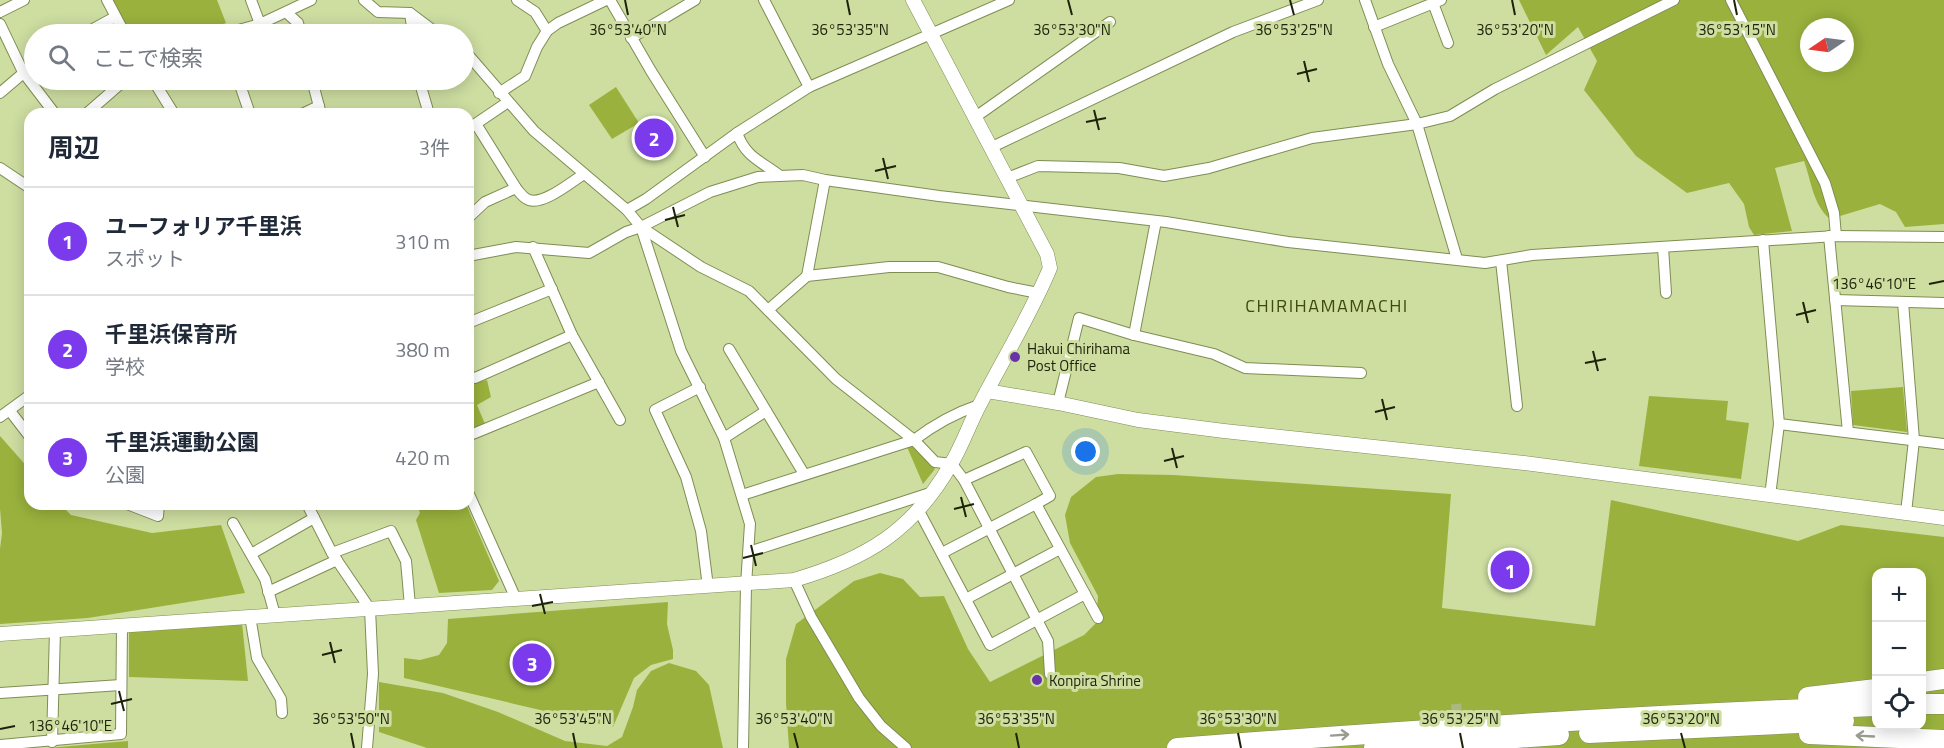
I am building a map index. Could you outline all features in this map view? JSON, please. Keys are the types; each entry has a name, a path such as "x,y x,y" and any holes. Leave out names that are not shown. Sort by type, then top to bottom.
{"highway":[{"path":"1926,681 1944,679"},
{"path":"1629,717 1707,705 1872,689"},
{"path":"1926,704 1944,704"},
{"path":"1177,748 1378,732 1629,717 1872,706"},
{"path":"1926,717 1944,717"},
{"path":"1374,748 1582,733 1872,719"},
{"path":"1582,733 1635,739 1751,732 1944,740"}],"street":[{"path":"0,12 24,0"},
{"path":"107,0 119,24"},
{"path":"251,0 260,24 311,0"},
{"path":"364,0 378,12 410,13 425,24"},
{"path":"517,0 535,12 547,31"},
{"path":"499,93 525,76 537,47 547,31 558,23 608,0 705,157"},
{"path":"631,38 694,0"},
{"path":"764,0 809,87"},
{"path":"0,634 746,585 794,580 826,571 882,543 919,511 952,464 979,405 1050,268 1050,262 913,0"},
{"path":"627,210 737,133 809,87 1009,0"},
{"path":"990,148 1233,32 1318,0"},
{"path":"1365,0 1388,64 1417,124 1457,259"},
{"path":"1007,178 1038,166 1119,168 1164,176 1209,168 1312,138 1417,124 1450,116 1495,89 1674,0"},
{"path":"1731,0 1825,183 1834,213 1835,300 1848,432"},
{"path":"1374,27 1437,2 1448,43"},
{"path":"287,13 298,24"},
{"path":"410,13 412,24"},
{"path":"102,24 115,17"},
{"path":"974,118 1110,22"},
{"path":"0,24 23,72 0,93"},
{"path":"474,62 534,131 627,210 641,227 701,267 749,291 836,379 915,440 935,462 952,464 964,480 1048,641 1050,674"},
{"path":"37,90 50,108"},
{"path":"93,108 114,90"},
{"path":"159,90 170,108"},
{"path":"242,90 248,108"},
{"path":"315,90 319,108"},
{"path":"422,90 427,108"},
{"path":"474,126 508,102"},
{"path":"474,130 523,197 532,202 547,198 584,174"},
{"path":"737,133 742,147 748,154 779,175"},
{"path":"0,168 24,184"},
{"path":"474,255 516,247 588,252 710,192 758,177 779,175 803,175 825,180 1156,221 1251,234 1288,242 1485,263 1532,255 1833,236 1944,237"},
{"path":"807,276 825,180"},
{"path":"474,212 484,202 516,188"},
{"path":"1134,335 1156,221"},
{"path":"641,227 681,351 724,438 750,524 746,585 742,748"},
{"path":"1763,240 1779,424 1770,496"},
{"path":"533,247 572,335 620,420"},
{"path":"1663,247 1666,293"},
{"path":"1501,261 1516,406"},
{"path":"768,310 807,276 889,267 938,267 1038,293"},
{"path":"474,321 552,289"},
{"path":"1835,300 1944,303"},
{"path":"1903,302 1914,440 1906,513"},
{"path":"1058,403 1078,318 1134,335 1214,354 1245,368 1361,373"},
{"path":"474,378 572,335"},
{"path":"729,349 804,474"},
{"path":"474,434 599,382"},
{"path":"700,387 655,410 686,477 701,531 708,587"},
{"path":"987,392 1058,403 1138,420 1524,463 1944,518"},
{"path":"24,400 5,414 24,431"},
{"path":"742,495 915,440 932,426 979,405"},
{"path":"724,438 766,411"},
{"path":"1779,424 1944,444"},
{"path":"942,553 1050,496 1026,452 964,480"},
{"path":"749,552 934,492"},
{"path":"1036,504 1098,618"},
{"path":"474,505 516,599"},
{"path":"142,510 158,516 158,510"},
{"path":"310,510 335,556 370,609 373,674 367,748"},
{"path":"919,511 990,645 1085,594"},
{"path":"250,554 314,518"},
{"path":"233,523 265,579 275,615"},
{"path":"268,592 335,556 391,531 406,561 410,606"},
{"path":"966,599 1060,549"},
{"path":"794,580 811,617 859,698 881,726 906,748"},
{"path":"250,616 257,658 281,699 282,713"},
{"path":"0,746 121,734 122,626"},
{"path":"52,742 55,630"},
{"path":"0,693 121,686"}],"green space":[{"path":"112,0 217,0 226,23 223,24 125,24"},
{"path":"1519,0 1944,0 1944,224 1905,227 1896,212 1880,204 1830,219 1816,200 1804,161 1775,168 1792,231 1754,235 1749,227 1744,204 1729,183 1687,193 1636,156 1584,90 1597,61 1578,27 1546,55"},
{"path":"616,87 639,123 612,139 589,105"},
{"path":"487,380 491,397 477,405 485,424 474,429 474,383"},
{"path":"1903,387 1907,432 1853,425 1851,391"},
{"path":"1649,396 1728,401 1726,420 1749,423 1741,479 1639,466"},
{"path":"0,436 24,463 24,510 66,510 71,515 152,533 221,525 245,593 88,618 0,624 2,533"},
{"path":"912,444 935,469 923,484 907,447"},
{"path":"1118,474 1174,475 1451,494 1442,608 1595,626 1611,500 1798,541 1841,525 1944,537 1944,748 789,748 786,659 796,624 854,581 880,573 903,579 920,597 944,596 968,649 990,682 1084,635 1096,623 1098,596 1070,543 1065,515 1071,497 1096,477"},
{"path":"419,510 469,510 499,581 492,590 439,593 416,520 420,513"},
{"path":"668,602 667,624 673,659 651,665 634,678 613,727 404,678 404,658 420,660 439,655 447,643 448,619"},
{"path":"242,623 248,681 129,677 129,630"},
{"path":"669,663 696,671 709,685 723,748 427,748 379,732 379,682 443,693 498,712 565,741 607,746 622,737 637,690 651,671"},
{"path":"128,741 128,748 47,748"}],"tunnel":[{"path":"1456,704 1459,733"}],"place":[{"name":"千里浜保育所","path":"654,138"},
{"name":"Hakui Chirihama Post Office","path":"1015,357"},
{"name":"ユーフォリア千里浜","path":"1510,570"},
{"name":"千里浜運動公園","path":"532,663"},
{"name":"Konpira Shrine","path":"1037,680"}],"district":[{"name":"CHIRIHAMAMACHI","path":"1327,305"}]}
